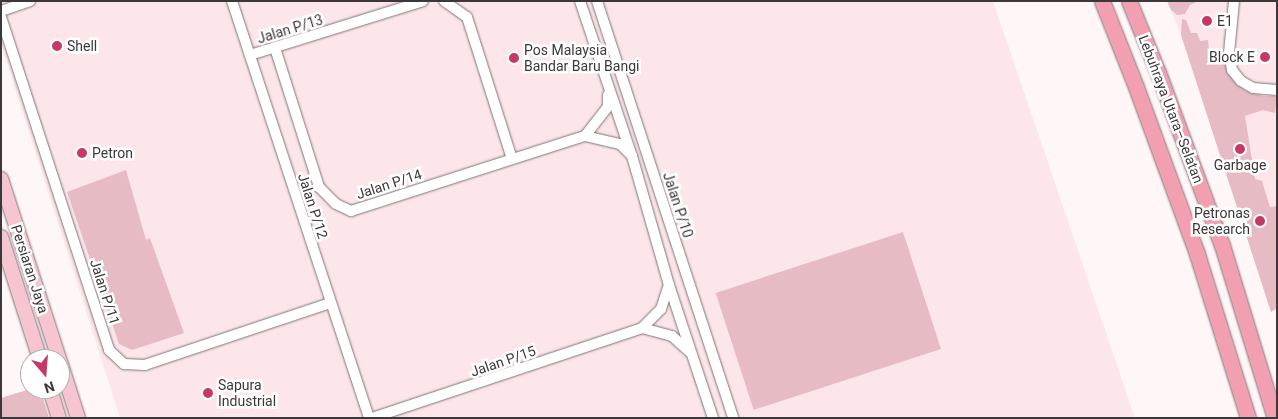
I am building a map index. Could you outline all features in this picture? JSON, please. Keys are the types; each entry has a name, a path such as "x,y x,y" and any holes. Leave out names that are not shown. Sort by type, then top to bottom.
{"highway":[{"name":"Lebuhraya Utara–Selatan","path":"1102,1 1136,87 1197,254 1248,418"},
{"name":"Lebuhraya Utara–Selatan","path":"1128,1 1159,74 1222,246 1275,418"}],"main road":[{"name":"Persiaran Jaya","path":"1,179 56,349"},
{"name":"Persiaran Jaya","path":"1,237 37,349"},
{"name":"Persiaran Jaya","path":"70,392 78,418"},
{"path":"53,399 59,418"}],"street":[{"path":"1,11 30,1"},
{"name":"Jalan P/12","path":"232,1 330,303 371,418"},
{"name":"Jalan P/13","path":"250,55 423,1"},
{"path":"444,1 467,17 512,159"},
{"path":"580,1 632,156 670,285 713,418"},
{"name":"Jalan P/10","path":"597,1 733,418"},
{"path":"1234,1 1229,54 1232,70 1241,81 1253,88 1277,90"},
{"name":"Jalan P/11","path":"1,17 109,350 124,364 145,365 330,303"},
{"name":"Jalan P/14","path":"275,48 320,188 336,204 351,211 585,136"},
{"path":"609,87 608,107 585,136 620,144 632,156"},
{"name":"Jalan P/15","path":"371,418 642,328 661,309 670,285"},
{"path":"642,328 672,336 683,344 694,357"}],"shaded area":[{"path":"1,1 993,1 1135,418 120,418 1,44"},
{"name":"Petronas Research","path":"1167,1 1277,1 1277,308 1271,312 1215,134 1181,35"},
{"path":"1167,1 1198,1 1190,5 1185,14 1177,15 1171,10"},
{"path":"1182,19 1186,20 1191,33 1197,33 1200,41 1208,40 1209,50 1222,51 1231,76 1244,90 1264,96 1277,96 1275,113 1263,110 1245,116 1255,179 1262,181 1270,207 1277,206 1277,308 1271,312 1181,35"},
{"path":"126,170 146,240 150,238 184,333 132,350 119,344 67,192"},
{"path":"903,232 941,349 754,410 716,293"},
{"path":"20,392 20,399 43,399 49,418 1,418 1,398"}],"place":[{"name":"E1","path":"1207,21"},
{"name":"Shell","path":"57,46"},
{"name":"Block E","path":"1265,57"},
{"name":"Pos Malaysia Bandar Baru Bangi","path":"514,58"},
{"name":"Garbage","path":"1240,149"},
{"name":"Petron","path":"82,153"},
{"name":"Petronas Research","path":"1260,221"},
{"name":"Sapura Industrial","path":"208,393"}]}
